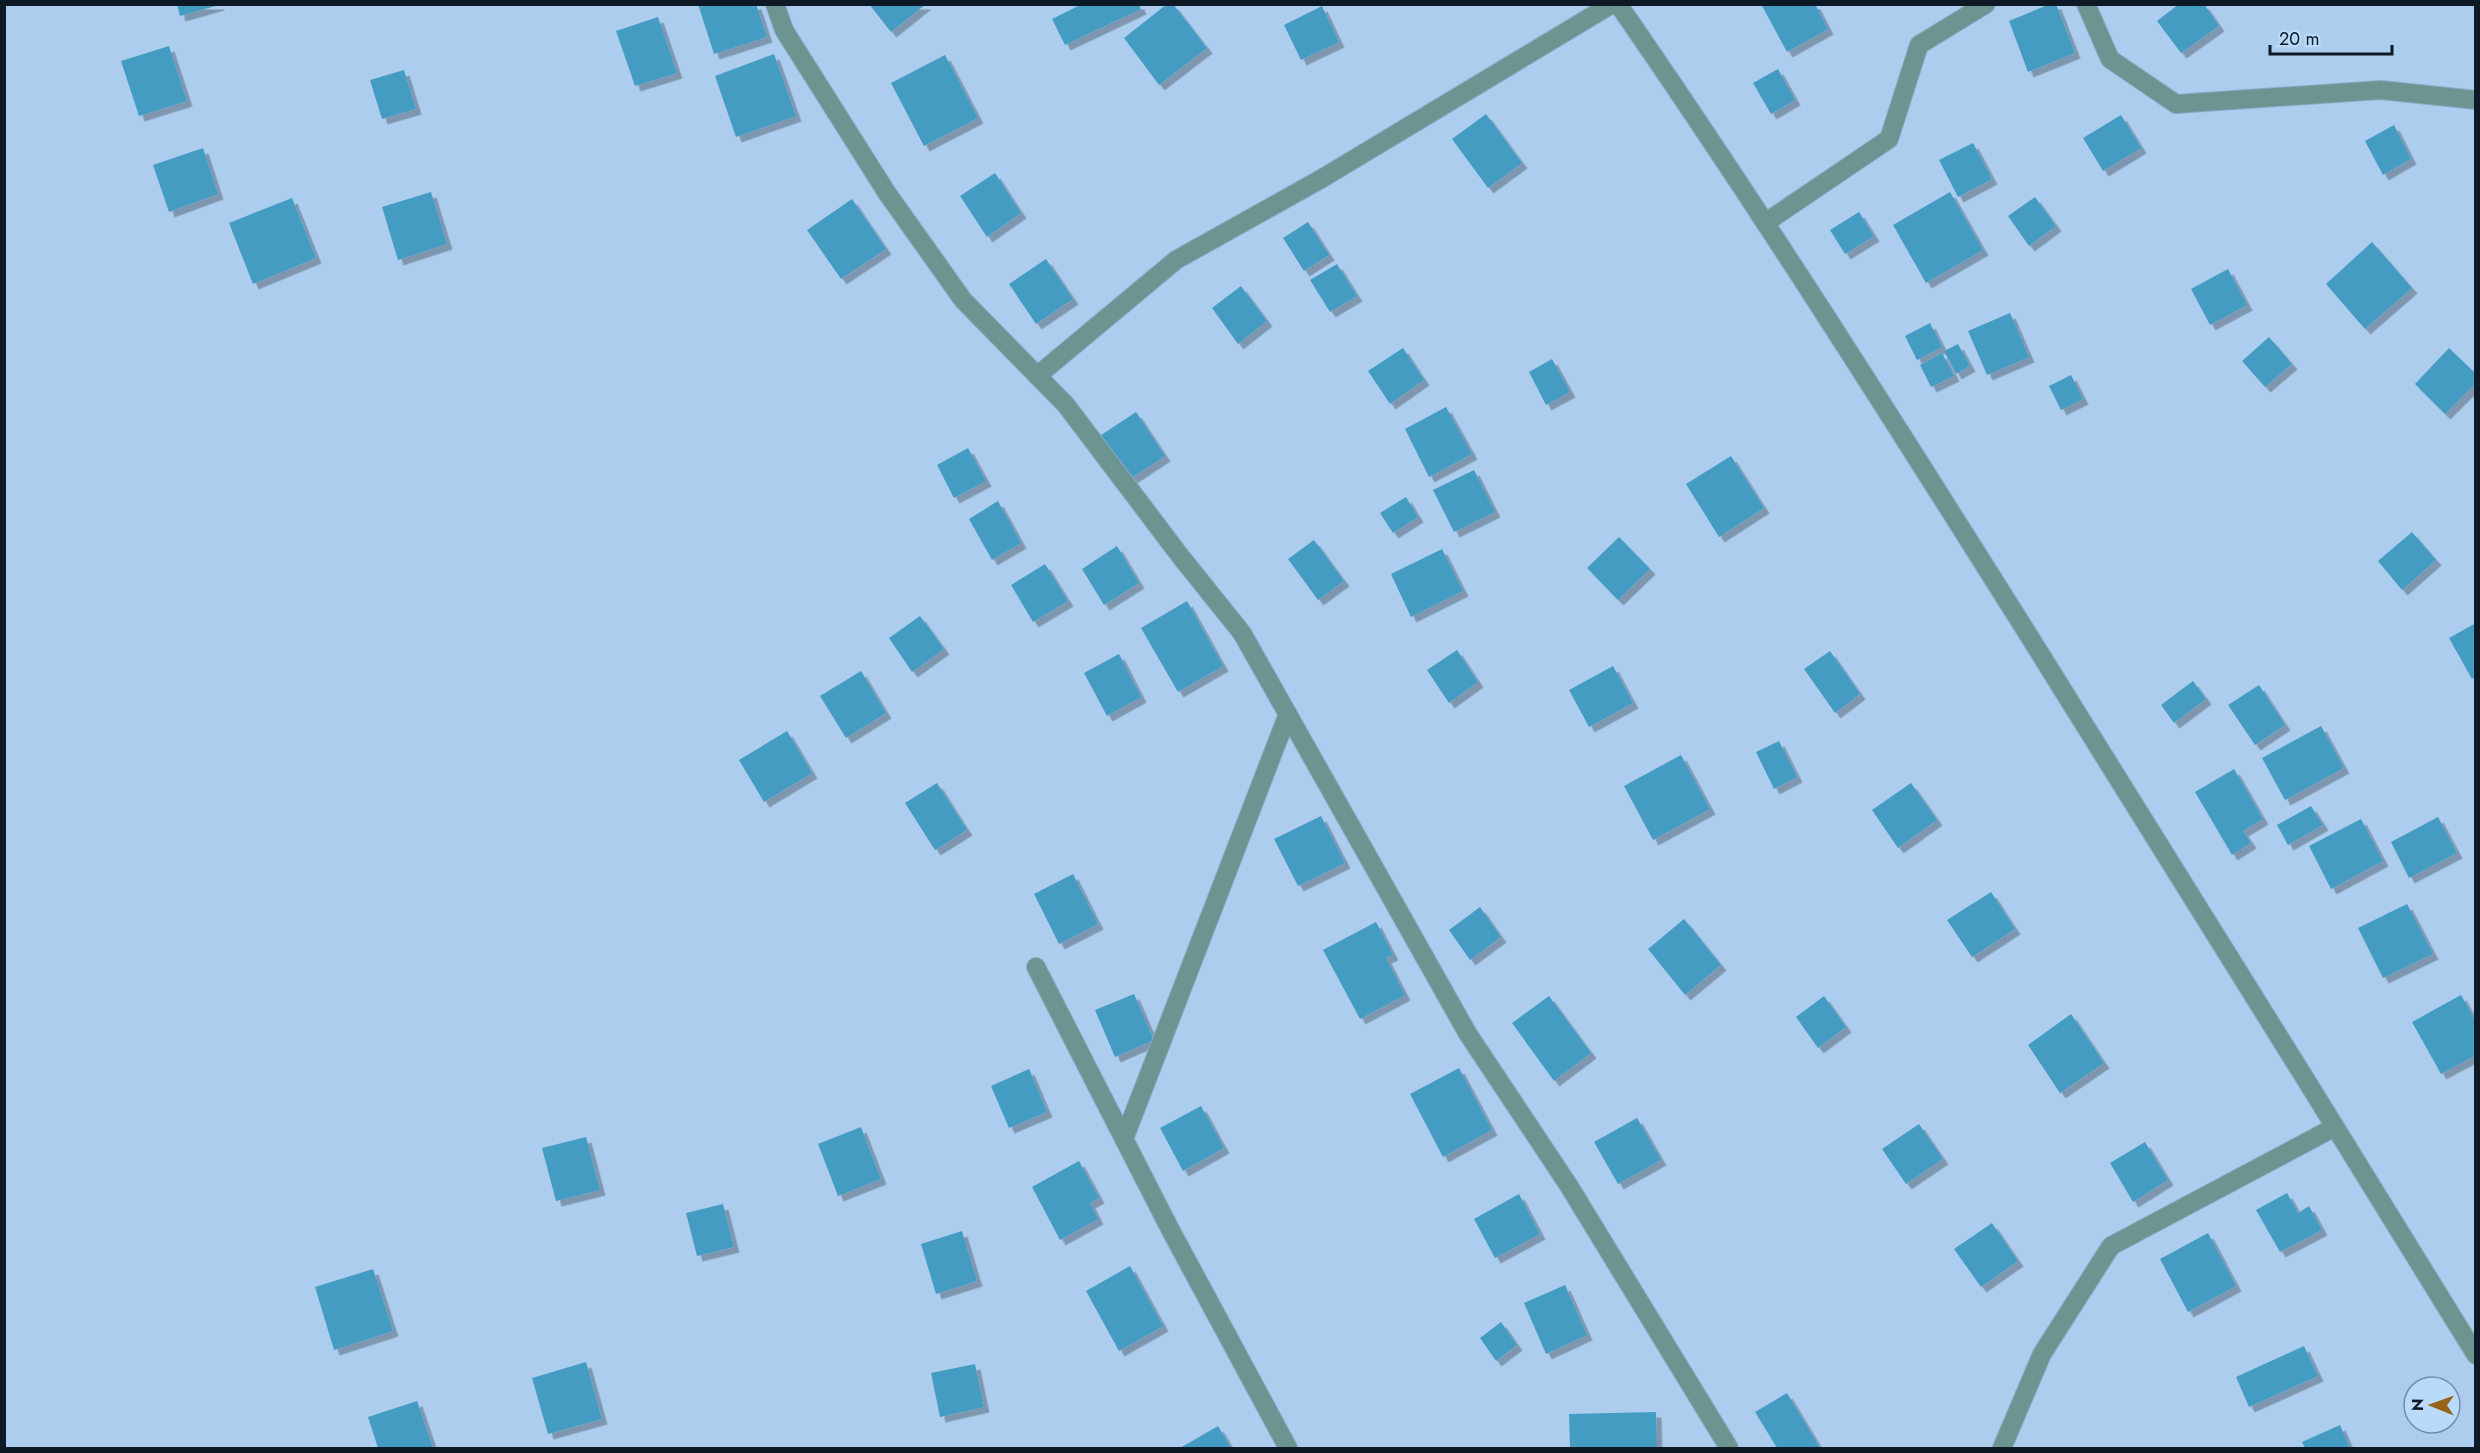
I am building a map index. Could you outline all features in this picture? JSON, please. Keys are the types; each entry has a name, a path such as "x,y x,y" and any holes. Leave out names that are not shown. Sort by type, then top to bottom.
{"street":[{"path":"775,4 784,30 881,183 963,300 1066,405 1181,557 1242,633 1468,1034 1569,1186 1729,1449"},
{"path":"1037,376 1176,260 1321,179 1612,4"},
{"path":"1618,4 1719,150 1940,494 2335,1127 2475,1356"},
{"path":"1766,223 1889,139 1918,45 1986,4"},
{"path":"2086,4 2110,59 2176,104 2381,90 2475,100"},
{"path":"1124,1139 1288,714"},
{"path":"1036,967 1288,1449"},
{"path":"2002,1449 2042,1354 2111,1246 2335,1127"}],"building":[{"path":"177,4 219,4 219,5 180,16"},
{"path":"698,4 756,4 767,37 714,54"},
{"path":"869,4 926,4 891,32"},
{"path":"1082,4 1139,4 1141,9 1065,45 1052,19"},
{"path":"1167,4 1173,4 1207,48 1159,85 1124,38"},
{"path":"1761,4 1815,4 1828,29 1787,52"},
{"path":"2050,4 2056,4 2075,53 2028,72 2009,21"},
{"path":"2179,4 2204,4 2219,26 2181,53 2157,21"},
{"path":"1322,6 1339,42 1301,60 1284,25"},
{"path":"658,17 677,73 635,86 616,31"},
{"path":"169,46 187,101 139,116 121,61"},
{"path":"774,54 796,116 736,137 715,76"},
{"path":"945,55 978,118 924,146 891,83"},
{"path":"1778,69 1795,100 1771,114 1753,83"},
{"path":"404,70 416,109 382,119 370,80"},
{"path":"1486,114 1522,163 1488,188 1452,139"},
{"path":"2121,115 2141,148 2103,171 2083,138"},
{"path":"2394,125 2411,159 2383,175 2365,141"},
{"path":"1973,143 1992,179 1958,197 1939,160"},
{"path":"203,148 218,194 169,212 153,165"},
{"path":"995,173 1021,213 987,237 960,196"},
{"path":"431,192 447,244 398,260 382,207"},
{"path":"1950,192 1983,250 1926,283 1893,225"},
{"path":"2035,197 2056,226 2029,246 2008,216"},
{"path":"292,198 316,258 253,284 229,223"},
{"path":"852,199 886,249 841,279 807,230"},
{"path":"1859,212 1874,236 1845,254 1830,230"},
{"path":"1308,222 1329,255 1304,271 1283,238"},
{"path":"2372,242 2412,288 2365,329 2326,284"},
{"path":"1046,259 1073,299 1036,324 1009,284"},
{"path":"1337,264 1357,296 1330,312 1310,280"},
{"path":"2228,269 2247,305 2210,325 2191,289"},
{"path":"1241,286 1267,321 1238,344 1212,308"},
{"path":"2010,313 2029,357 1987,375 1968,331"},
{"path":"1930,323 1942,347 1917,360 1905,336"},
{"path":"2269,337 2292,364 2265,387 2242,361"},
{"path":"1958,344 1970,366 1956,374 1944,351"},
{"path":"1403,348 1424,380 1390,404 1368,371"},
{"path":"2449,348 2476,374 2476,383 2445,414 2415,384"},
{"path":"1942,353 1954,376 1931,387 1920,365"},
{"path":"1552,359 1570,392 1546,405 1529,372"},
{"path":"2071,375 2083,399 2061,410 2049,386"},
{"path":"1446,407 1472,454 1429,477 1405,429"},
{"path":"1136,412 1165,456 1127,481 1098,437"},
{"path":"968,448 986,481 954,498 937,465"},
{"path":"1731,456 1764,508 1719,537 1686,484"},
{"path":"1474,470 1495,512 1454,532 1433,490"},
{"path":"1406,497 1418,517 1393,533 1380,513"},
{"path":"998,501 1021,543 992,560 969,519"},
{"path":"2412,532 2436,560 2402,590 2378,561"},
{"path":"1619,537 1650,569 1618,600 1587,568"},
{"path":"1314,540 1344,581 1318,600 1288,559"},
{"path":"1117,546 1139,583 1104,605 1082,569"},
{"path":"1442,549 1463,591 1411,617 1391,574"},
{"path":"1045,564 1068,601 1033,622 1011,585"},
{"path":"1187,601 1223,666 1178,692 1141,628"},
{"path":"920,616 944,649 912,672 889,638"},
{"path":"2476,623 2476,676 2472,679 2449,638"},
{"path":"1457,650 1478,682 1449,703 1427,670"},
{"path":"1830,651 1860,694 1835,713 1804,669"},
{"path":"1119,654 1141,697 1107,716 1084,673"},
{"path":"1613,666 1633,703 1589,727 1569,690"},
{"path":"861,671 886,713 846,738 820,696"},
{"path":"2193,681 2206,699 2174,723 2161,705"},
{"path":"2259,685 2285,725 2255,745 2228,705"},
{"path":"2321,726 2344,768 2285,800 2262,758"},
{"path":"787,731 812,773 764,802 739,760"},
{"path":"1779,741 1797,777 1774,789 1756,752"},
{"path":"1681,755 1710,809 1653,840 1624,786"},
{"path":"2234,769 2263,819 2243,831 2251,843 2232,855 2195,792"},
{"path":"937,783 967,830 935,850 905,803"},
{"path":"1911,783 1937,820 1898,848 1872,810"},
{"path":"2311,806 2323,825 2288,845 2277,825"},
{"path":"1321,816 1345,863 1298,886 1274,839"},
{"path":"2438,817 2457,853 2409,878 2391,842"},
{"path":"2361,819 2383,861 2331,889 2309,846"},
{"path":"1073,874 1098,924 1059,944 1034,894"},
{"path":"1991,892 2015,929 1972,957 1947,920"},
{"path":"2407,904 2433,954 2383,978 2358,928"},
{"path":"1480,907 1501,937 1470,960 1449,930"},
{"path":"1684,919 1721,965 1685,995 1648,949"},
{"path":"1376,922 1393,955 1386,958 1405,995 1360,1019 1323,950"},
{"path":"1134,994 1154,1040 1115,1057 1095,1010"},
{"path":"2461,995 2476,1022 2476,1055 2441,1074 2412,1022"},
{"path":"1549,996 1591,1053 1554,1081 1512,1023"},
{"path":"1824,996 1846,1027 1818,1048 1796,1017"},
{"path":"2071,1014 2104,1063 2060,1093 2028,1045"},
{"path":"1459,1068 1492,1130 1443,1157 1410,1094"},
{"path":"1029,1069 1047,1112 1009,1128 991,1086"},
{"path":"1201,1106 1224,1148 1183,1171 1160,1128"},
{"path":"1637,1118 1661,1160 1618,1184 1594,1142"},
{"path":"1919,1124 1943,1159 1906,1184 1882,1149"},
{"path":"861,1127 881,1179 838,1196 818,1144"},
{"path":"586,1137 600,1190 556,1201 542,1148"},
{"path":"2145,1142 2168,1180 2133,1202 2110,1163"},
{"path":"1079,1161 1099,1198 1090,1203 1098,1219 1060,1240 1032,1187"},
{"path":"2287,1193 2298,1213 2309,1206 2322,1230 2280,1252 2256,1210"},
{"path":"1519,1194 1540,1234 1495,1258 1474,1219"},
{"path":"723,1204 734,1247 697,1256 686,1213"},
{"path":"1992,1223 2018,1261 1981,1287 1954,1249"},
{"path":"962,1231 977,1281 936,1294 921,1244"},
{"path":"2208,1233 2236,1286 2188,1312 2160,1259"},
{"path":"1130,1266 1163,1326 1119,1351 1086,1291"},
{"path":"373,1269 393,1331 334,1350 315,1287"},
{"path":"1565,1285 1587,1335 1546,1354 1524,1303"},
{"path":"1501,1322 1517,1345 1496,1361 1480,1338"},
{"path":"2304,1346 2318,1376 2249,1407 2236,1377"},
{"path":"586,1362 602,1419 548,1434 532,1378"},
{"path":"975,1364 984,1407 940,1417 931,1373"},
{"path":"1787,1393 1820,1448 1777,1448 1755,1412"},
{"path":"417,1401 433,1448 378,1448 368,1417"},
{"path":"1656,1412 1657,1448 1570,1448 1569,1414"},
{"path":"2340,1425 2350,1448 2305,1448 2302,1442"},
{"path":"1218,1426 1231,1448 1180,1448"}]}
